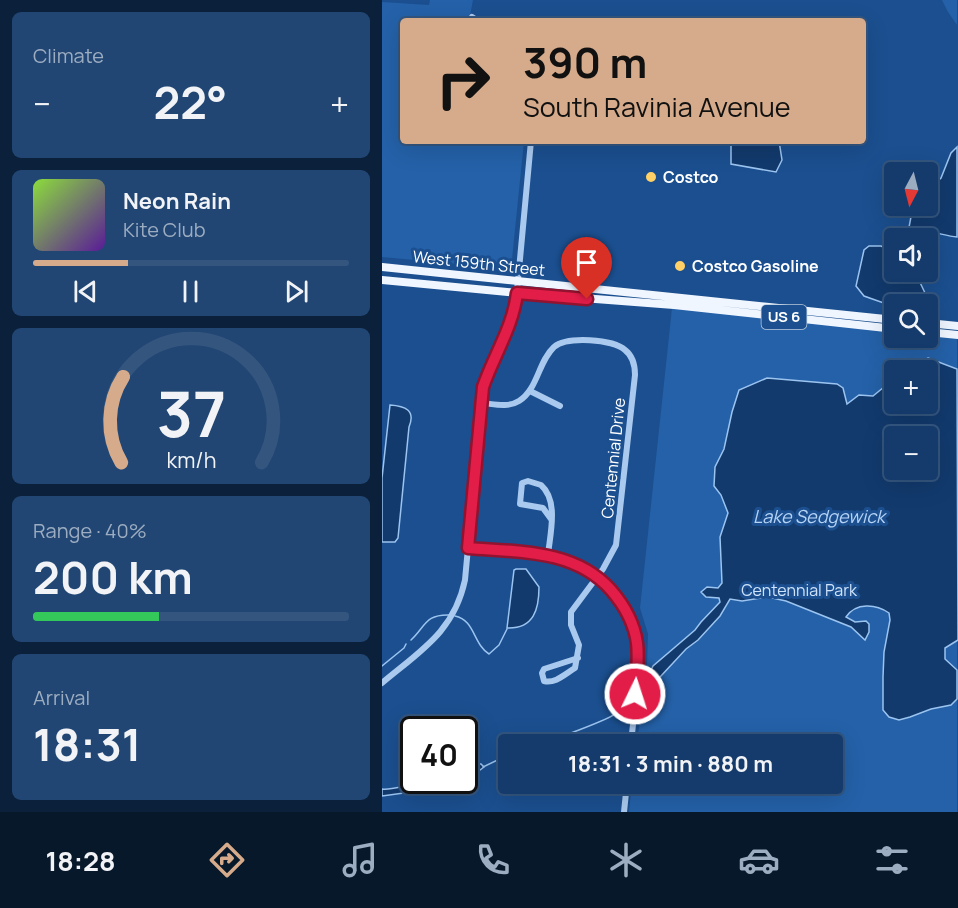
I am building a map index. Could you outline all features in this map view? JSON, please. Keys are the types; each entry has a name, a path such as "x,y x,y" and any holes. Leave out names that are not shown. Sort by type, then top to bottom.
{"main road":[{"name":"West 159th Street","path":"382,267 884,319"},
{"name":"West 159th Street","path":"382,280 674,305 884,327"},
{"path":"938,324 958,326"},
{"path":"938,333 958,335"}],"street":[{"path":"382,683 438,634 456,611 465,580 483,387 490,366 511,322 517,293 532,144"},
{"name":"Centennial Drive","path":"530,391 545,359 558,344 573,339 617,345 630,356 635,368 618,534 611,556 571,612 571,625 579,645 578,658"},
{"path":"482,403 510,405 530,391 560,406"},
{"path":"548,555 551,519 551,501 545,488 535,482 522,483 520,504 543,508 551,519"},
{"path":"468,548 548,555 576,563 597,575 620,599 632,624 637,642 632,734"},
{"path":"578,658 575,668 556,680 544,681 542,673 544,669 578,658"},
{"path":"624,812 626,794"}],"green space":[{"path":"430,0 473,0 470,18 400,18 400,144 524,144 511,269 382,257 382,2 429,5"},
{"path":"942,0 957,0 957,25 948,12"},
{"name":"Centennial Park","path":"672,308 884,331 884,348 938,348 938,336 957,338 957,812 629,812 631,794 843,794 843,734 638,734 647,664 648,634 640,608"}],"water":[{"path":"731,144 779,144 782,160 776,172 731,164"},
{"path":"957,147 957,237 938,234 938,228 909,228 911,216 938,216 938,181 951,153"},
{"path":"869,246 884,248 884,282 920,282 926,294 884,294 884,303 864,296 856,286 864,250"},
{"name":"Lake Sedgewick","path":"938,362 957,369 958,640 945,648 945,659 957,670 957,699 951,705 899,720 889,717 883,710 883,677 889,613 872,606 861,607 850,612 846,617 855,622 866,621 869,624 869,632 865,640 851,627 786,601 768,597 742,601 730,599 720,616 698,640 686,649 660,677 651,678 649,675 653,666 695,630 720,602 719,598 706,597 701,592 707,587 718,588 722,583 720,537 728,513 721,495 714,486 715,467 724,449 739,390 767,378 837,384 843,388 847,404 859,395 873,396 884,387 884,414 938,414"},
{"path":"390,405 408,410 411,421 398,538 395,542 382,542 382,478"},
{"path":"526,569 539,587 538,603 529,621 523,625 507,628 514,570"},
{"path":"478,764 484,767 478,772"},
{"path":"400,787 400,794 382,796 382,789"}],"waterway":[{"path":"411,640 431,619 450,615"},
{"path":"455,616 466,622 489,654 499,645 507,629"},
{"path":"382,666 406,644"},
{"path":"568,734 612,716 616,713 618,700 621,698"},
{"path":"483,767 498,760"}],"place":[{"name":"Costco","path":"651,177"},
{"name":"Costco Gasoline","path":"680,266"}],"route":[{"path":"587,299 517,293 511,322 490,366 483,387 468,548 563,558 597,575 620,599 632,624 638,656 635,694"}]}
